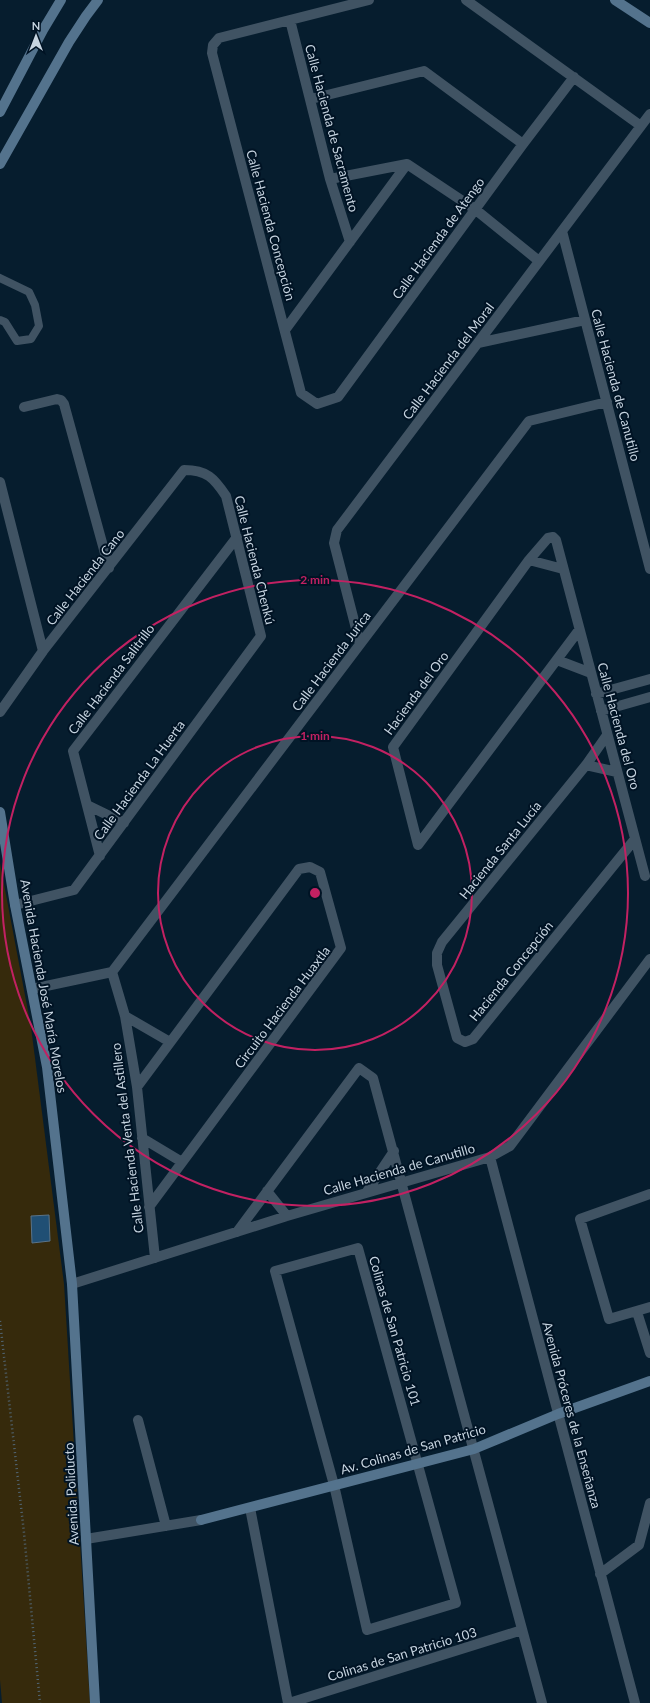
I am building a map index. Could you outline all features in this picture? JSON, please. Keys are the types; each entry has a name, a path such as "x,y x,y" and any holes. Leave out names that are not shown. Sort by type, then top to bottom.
{"main road":[{"path":"0,112 43,30 61,0"},
{"path":"0,164 69,42 98,0"},
{"path":"614,0 650,24"},
{"name":"Avenida Hacienda José María Morelos","path":"0,812 15,905 47,1067 72,1284"},
{"name":"Avenida Poliducto","path":"72,1284 95,1703"},
{"name":"Av. Colinas de San Patricio","path":"201,1520 474,1449 558,1414 650,1381"}],"street":[{"path":"290,20 369,0"},
{"path":"466,0 641,126"},
{"name":"Calle Hacienda Concepción","path":"290,20 219,38 212,45 212,53 302,393 317,404"},
{"name":"Calle Hacienda de Sacramento","path":"290,20 311,98 330,179 350,242"},
{"path":"311,98 424,71 523,144"},
{"name":"Calle Hacienda de Atengo","path":"317,404 338,397 523,144 574,78"},
{"name":"Calle Hacienda del Moral","path":"360,644 334,543 337,530 650,114"},
{"path":"285,330 407,164"},
{"path":"330,179 407,164 476,210 539,261"},
{"name":"Calle Hacienda de Canutillo","path":"562,231 650,569"},
{"path":"478,343 585,320"},
{"path":"24,407 57,399 61,400 64,404 109,568"},
{"name":"Calle Hacienda Jurica","path":"112,972 529,422 607,402"},
{"name":"Calle Hacienda Cano","path":"0,712 4,701 184,470"},
{"name":"Calle Hacienda Chenkú","path":"184,470 197,470 209,476 218,484 226,496 261,636"},
{"path":"0,482 43,651"},
{"name":"Hacienda del Oro","path":"553,536 556,540 579,630 418,845 393,747 529,560 548,538 553,536"},
{"name":"Calle Hacienda Salitrillo","path":"100,856 73,751 237,537"},
{"path":"529,560 563,569"},
{"name":"Calle Hacienda del Oro","path":"579,630 645,876"},
{"name":"Calle Hacienda La Huerta","path":"15,905 74,890 261,636"},
{"path":"557,660 591,673"},
{"path":"596,694 650,679"},
{"path":"601,711 650,697"},
{"name":"Hacienda Santa Lucía","path":"437,953 442,942 586,765 607,735"},
{"path":"586,765 618,772"},
{"path":"87,805 124,823"},
{"name":"Hacienda Concepción","path":"437,953 437,965 457,1038 465,1042 472,1039 636,839"},
{"name":"Circuito Hacienda Huaxtla","path":"137,1086 299,869 310,867 320,872 341,948 149,1207"},
{"name":"Calle Hacienda de Canutillo","path":"72,1284 402,1181 490,1157 510,1146 650,959"},
{"path":"32,989 112,972"},
{"name":"Calle Hacienda Venta del Astillero","path":"112,972 125,1016 137,1086 155,1258"},
{"path":"125,1016 170,1042"},
{"path":"237,1232 359,1068 373,1078 394,1151 542,1703"},
{"path":"142,1138 182,1162"},
{"path":"366,1193 394,1151"},
{"name":"Avenida Próceres de la Enseñanza","path":"490,1157 635,1703"},
{"path":"267,1191 287,1216"},
{"path":"650,1194 580,1219 609,1319 650,1307"},
{"name":"Colinas de San Patricio 101","path":"334,1485 275,1271 358,1248 418,1463"},
{"path":"637,1312 650,1353"},
{"path":"138,1420 166,1526"},
{"path":"334,1485 367,1630 456,1603 418,1463"},
{"path":"600,1574 639,1545 650,1503"},
{"name":"Colinas de San Patricio 103","path":"250,1508 288,1703 522,1630"},
{"path":"86,1539 201,1520"}],"lane":[{"path":"0,278 28,292 35,305 39,326 31,339 17,341 5,322 0,320"}],"path":[{"path":"0,1321 24,1533 40,1703"}],"shaded area":[{"path":"0,863 31,1027 64,1284 90,1703 2,1703 0,1680"}],"building":[{"path":"49,1215 50,1241 32,1243 31,1216"}]}
